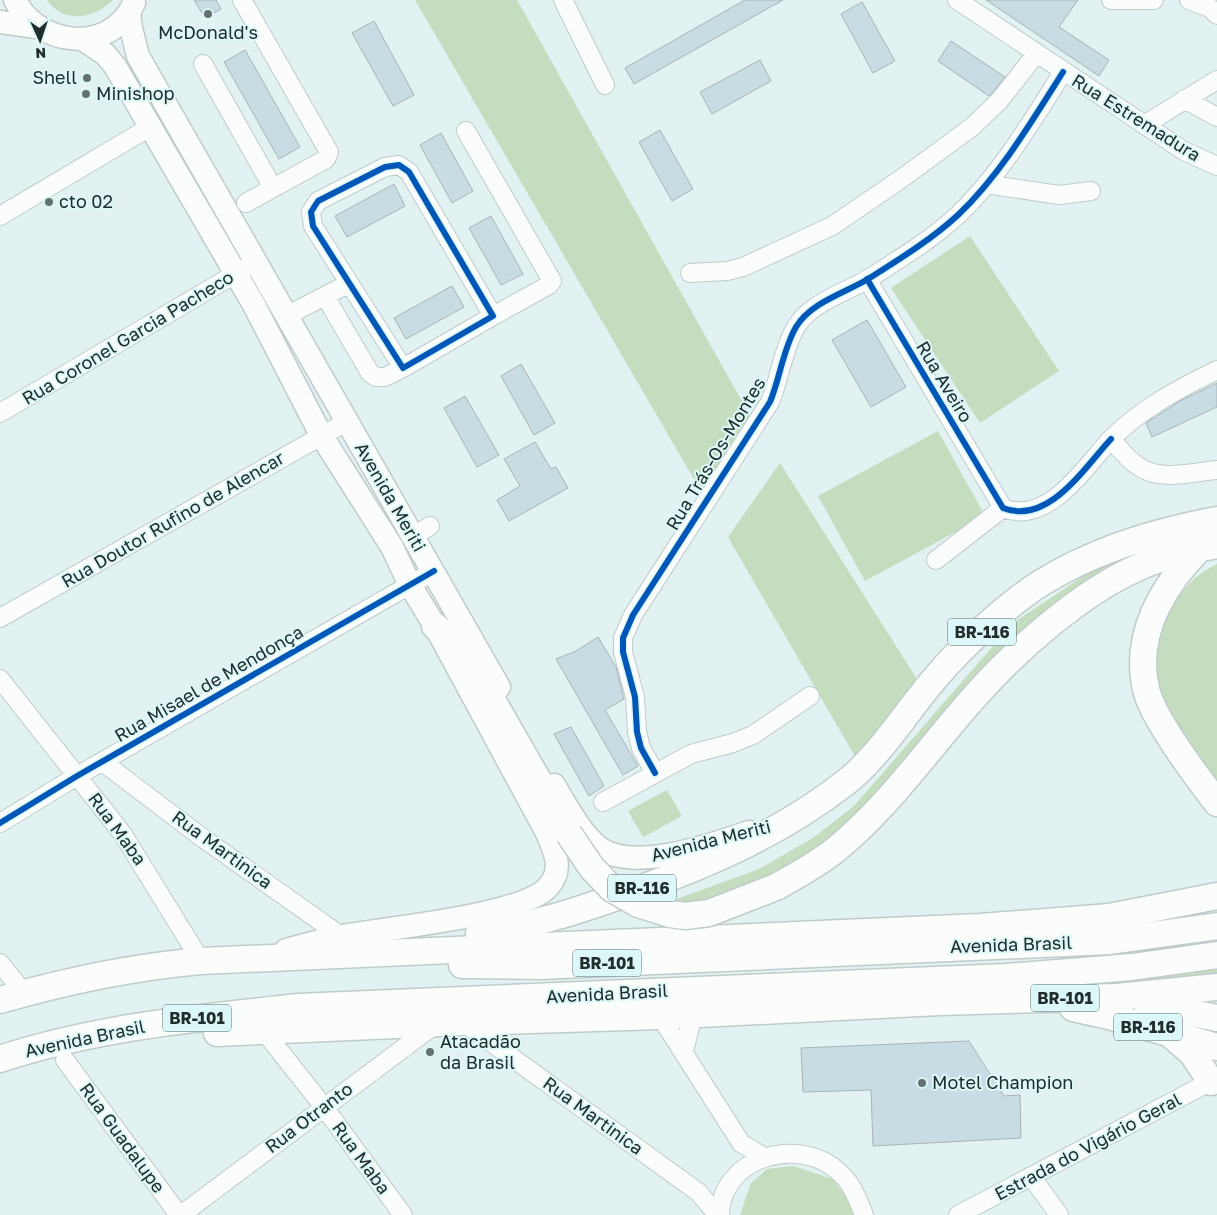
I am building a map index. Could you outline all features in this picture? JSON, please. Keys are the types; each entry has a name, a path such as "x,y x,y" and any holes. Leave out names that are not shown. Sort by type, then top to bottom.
{"highway":[{"name":"BR-116","path":"322,954 536,924 690,870 737,850 796,819 852,777 884,742 938,674 1003,612 1041,583 1102,553 1176,528 1217,520"},
{"path":"1208,546 1177,571 1161,597 1148,624 1144,644 1144,675 1148,694 1158,715 1197,776 1217,803"},
{"path":"435,626 464,653 476,672 563,846 592,868 612,889 638,904 670,914 685,916 709,912 776,887 803,873 834,852 866,823 978,692 1061,616 1137,568 1208,546"},
{"name":"Avenida Brasil","path":"12,996 72,981 153,965 201,961 263,956 990,927 1108,917 1217,896"},
{"name":"Avenida Brasil","path":"0,1017 101,991 164,980 265,970 381,965 540,966 1100,941 1217,926"},
{"name":"Avenida Brasil","path":"0,1059 99,1034 185,1019 298,1007 1006,977 1122,968 1217,955"},
{"name":"Avenida Brasil","path":"0,1077 64,1060 143,1043 216,1033 450,1022 650,1017 1014,999 1117,997 1217,987"},
{"name":"BR-116","path":"1117,997 1217,1018"},
{"name":"BR-116","path":"1014,999 1078,1009 1217,1046"},
{"name":"BR-101","path":"398,1004 579,1010 650,1017"},
{"path":"1169,1033 1192,1053 1215,1084"}],"main road":[{"path":"15,0 36,27"},
{"path":"0,22 36,27 61,38 84,40 116,26 132,6"},
{"name":"Avenida Meriti","path":"132,6 138,56 346,422 422,531 434,572 556,788 588,837 600,848 621,858 650,858 721,842 796,819"},
{"name":"Avenida Meriti","path":"84,40 110,58 236,274 322,435 392,547 410,585 435,626"},
{"name":"Avenida Brasil","path":"263,956 341,936 479,913 508,906 537,895 548,887 555,875 563,846"}],"street":[{"path":"242,0 329,152 326,159 246,203"},
{"path":"563,0 605,85"},
{"name":"Rua Estremadura","path":"957,0 1184,151 1217,166"},
{"path":"1111,0 1154,0"},
{"path":"1189,0 1210,8 1217,15"},
{"path":"690,273 727,271 743,267 832,226 894,185 972,127 1000,100 1036,54"},
{"path":"203,64 273,188"},
{"name":"Rua Trás-Os-Montes","path":"655,773 641,748 637,732 635,697 623,652 623,638 627,627 770,402 780,376 788,346 797,325 817,306 866,279 937,232 958,215 986,184 1030,123 1063,72"},
{"path":"1144,125 1217,80"},
{"path":"1184,100 1217,117"},
{"path":"0,216 150,127"},
{"path":"325,296 370,373 376,377 386,377 549,285 552,281 466,131"},
{"path":"403,368 313,226 311,212 318,201 385,166 399,165 409,172 493,316"},
{"path":"986,184 1059,194 1090,192"},
{"name":"Rua Coronel Garcia Pacheco","path":"0,413 255,261"},
{"name":"Rua Aveiro","path":"866,279 1000,504"},
{"path":"286,316 348,284"},
{"path":"936,560 1000,504 1025,512 1036,510 1055,500 1111,439 1140,413 1164,396 1217,370"},
{"name":"Rua Doutor Rufino de Alencar","path":"0,618 346,422"},
{"path":"1111,439 1134,463 1147,472 1171,474 1217,470"},
{"name":"Rua Misael de Mendonça","path":"0,823 77,776 434,572"},
{"name":"Rua Maba","path":"0,679 122,833 201,961"},
{"path":"603,802 691,754 733,743 753,735 810,696"},
{"name":"Rua Martinica","path":"104,762 204,839 341,936"},
{"path":"0,963 12,996"},
{"path":"684,1051 693,1015"},
{"path":"650,1017 684,1051 741,1143 764,1157"},
{"name":"Rua Martinica","path":"450,1022 698,1192 719,1215"},
{"name":"Rua Otranto","path":"180,1215 324,1107 450,1022"},
{"name":"Rua Maba","path":"263,1030 324,1107 403,1215"},
{"name":"Rua Guadalupe","path":"64,1060 180,1215"},
{"name":"Estrada do Vigário Geral","path":"958,1215 1031,1176 1215,1084"},
{"path":"741,1143 741,1170"},
{"path":"719,1215 723,1195 741,1170 754,1160 764,1157 803,1155 829,1165 849,1183 864,1215"},
{"path":"1031,1176 1059,1215"},
{"name":"Rua Martinica","path":"698,1192 723,1195"}],"green space":[{"path":"47,0 113,0 89,15 71,16 54,8"},
{"path":"415,0 517,0 753,421 705,498"},
{"path":"970,236 1059,371 980,423 891,288"},
{"path":"938,431 985,516 865,581 818,496"},
{"path":"780,463 922,687 860,765 728,537"},
{"path":"1217,530 1118,571 821,857 693,905 666,903 759,869 813,838 854,806 1013,623 1100,565"},
{"path":"1217,564 1217,787 1165,711 1158,688 1156,667 1158,646 1163,626 1172,607 1184,589 1199,575"},
{"path":"667,790 682,816 643,837 628,811"},
{"path":"1217,969 1217,977 1052,993"},
{"path":"793,1166 832,1179 853,1205 854,1215 740,1215 751,1183 767,1169"}],"building":[{"name":"McDonald's","path":"194,0 216,0 221,9 205,18"},
{"path":"745,0 783,0 634,84 625,68"},
{"path":"986,0 1078,0 1059,27 1109,60 1099,76"},
{"path":"862,2 895,61 873,73 841,14"},
{"path":"374,21 414,95 393,106 352,33"},
{"path":"951,41 1005,77 989,96 938,61"},
{"path":"245,50 300,147 279,159 224,62"},
{"path":"760,60 771,81 712,114 700,92"},
{"path":"660,130 693,189 672,201 639,142"},
{"path":"441,133 473,191 452,203 420,145"},
{"path":"394,184 405,206 347,237 335,216"},
{"path":"491,216 523,274 501,285 469,228"},
{"path":"452,286 464,307 406,339 394,318"},
{"path":"867,320 906,387 871,407 832,340"},
{"path":"521,364 555,423 534,435 501,376"},
{"path":"1217,383 1217,407 1152,437 1146,423 1180,401"},
{"path":"465,396 499,455 477,467 444,408"},
{"path":"535,442 551,469 556,467 568,488 509,521 497,500 520,486 504,459"},
{"path":"598,637 616,667 624,699 605,710 638,766 623,775 556,659 576,651"},
{"path":"571,727 604,786 589,796 554,734"},
{"path":"969,1041 1004,1096 1020,1095 1021,1138 873,1146 871,1090 803,1092 801,1048"}],"cycle path":[{"path":"655,773 641,748 637,732 635,697 623,652 623,638 633,615 770,402 788,345 796,327 810,311 868,279 926,241 958,215 1002,165 1063,72"},
{"path":"399,165 409,172 493,316 403,368 313,226 311,212 318,201 385,167 399,165"},
{"path":"867,279 1003,508 1019,511 1035,509 1050,502 1077,478 1111,439"},
{"path":"0,823 77,776 434,571"}],"place":[{"name":"McDonald's","path":"208,14"},
{"name":"Shell","path":"87,78"},
{"name":"Minishop","path":"86,94"},
{"name":"cto 02","path":"49,202"},
{"name":"Atacadão da Brasil","path":"430,1052"},
{"name":"Motel Champion","path":"922,1083"}]}
